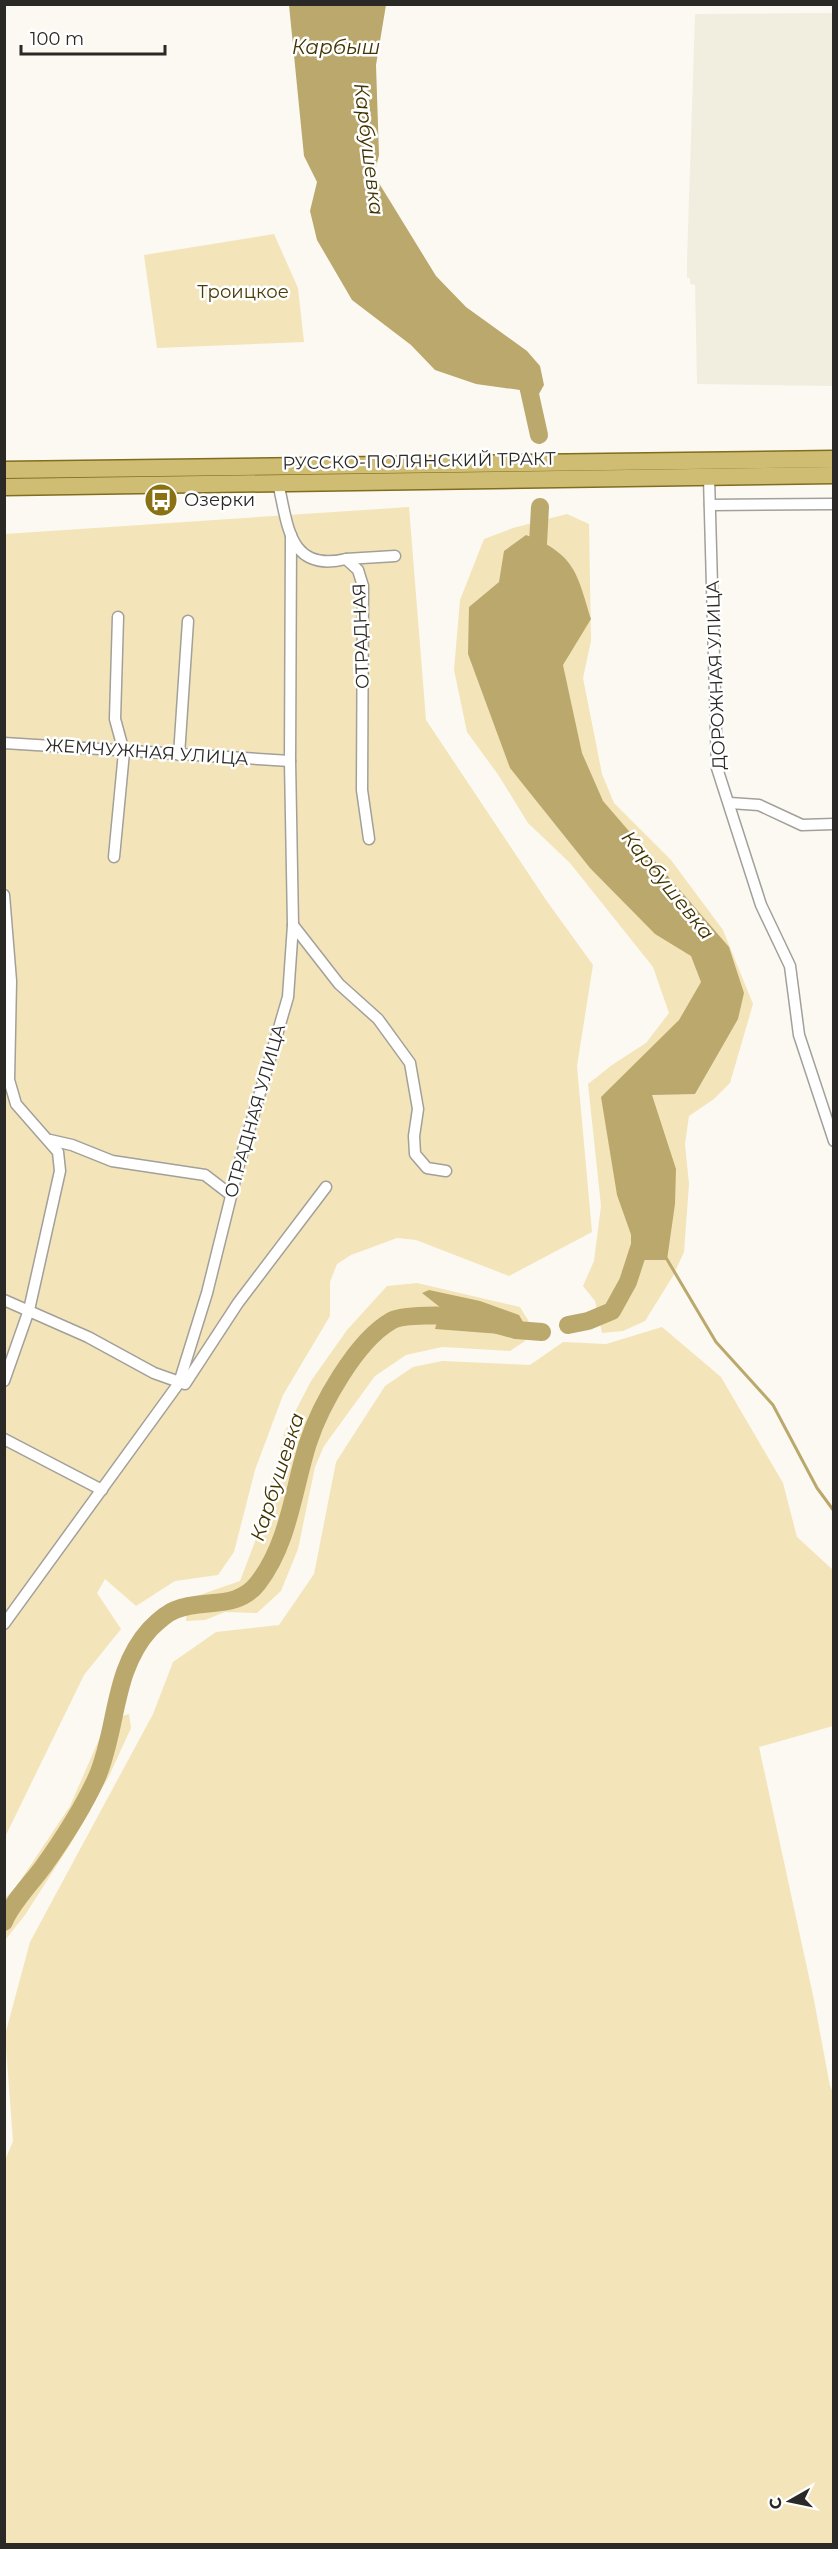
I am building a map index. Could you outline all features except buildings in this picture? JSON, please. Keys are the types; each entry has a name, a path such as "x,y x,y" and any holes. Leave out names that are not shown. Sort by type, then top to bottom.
{"main road":[{"name":"РУССКО-ПОЛЯНСКИЙ ТРАКТ","path":"4,470 834,459"},
{"name":"РУССКО-ПОЛЯНСКИЙ ТРАКТ","path":"4,487 834,476"}],"street":[{"name":"ДОРОЖНАЯ УЛИЦА","path":"709,477 717,768 761,905 790,966 799,1035 834,1141"},
{"name":"ОТРАДНАЯ","path":"278,483 291,535 304,556 324,561 346,559 358,570 363,586 362,790 369,839"},
{"path":"710,505 834,504"},
{"name":"ОТРАДНАЯ УЛИЦА","path":"4,1624 179,1383 207,1293 231,1196 288,997 293,925 290,761 291,535"},
{"path":"346,559 395,556"},
{"path":"114,857 124,752 115,719 118,617"},
{"path":"179,755 188,621"},
{"name":"ЖЕМЧУЖНАЯ УЛИЦА","path":"4,743 290,761"},
{"path":"730,803 759,805 801,825 834,824"},
{"path":"4,895 11,981 9,1080 16,1104 50,1140 58,1152 60,1171 29,1310 4,1382"},
{"path":"293,925 339,984 378,1019 410,1063 418,1109 414,1136 415,1154 427,1168 446,1171"},
{"path":"50,1140 72,1145 112,1161 204,1175 231,1196"},
{"path":"4,1300 88,1337 154,1373 185,1384 238,1303 326,1187"},
{"path":"4,1439 102,1490"}],"shaded area":[{"path":"833,13 833,386 697,384 695,285 690,284 690,278 687,278 695,14"}],"green space":[{"name":"Троицкое","path":"274,234 298,288 304,342 157,348 144,255"},
{"path":"409,507 426,720 546,900 593,965 577,1066 592,1232 509,1276 416,1240 397,1238 351,1255 337,1264 330,1282 330,1316 283,1395 255,1470 234,1552 218,1575 175,1581 136,1606 105,1579 97,1593 121,1629 84,1675 5,1837 5,534"},
{"path":"567,514 589,524 591,641 583,678 602,774 614,803 671,860 723,930 753,1004 730,1083 714,1099 689,1116 685,1144 689,1184 684,1252 673,1276 645,1321 623,1331 602,1333 595,1301 583,1286 594,1261 601,1206 588,1084 646,1043 669,1013 653,967 570,863 528,823 499,776 467,732 454,670 460,600 484,539 513,528"},
{"path":"417,1283 520,1307 531,1325 525,1341 510,1351 442,1347 406,1355 375,1376 324,1446 315,1467 298,1549 281,1591 257,1613 225,1612 205,1620 186,1621 188,1599 240,1581 259,1531 285,1431 311,1381 347,1330 387,1286"},
{"path":"662,1327 721,1377 783,1483 797,1537 833,1570 833,1726 759,1747 833,2092 833,2544 5,2544 4,2163 13,2141 5,2035 30,1942 153,1714 173,1662 216,1632 279,1625 314,1574 336,1462 385,1386 413,1367 442,1361 530,1365 563,1342 606,1344"},
{"path":"129,1714 131,1728 109,1776 71,1843 25,1915 5,1940 5,1898 16,1887 70,1806 101,1735 116,1718"}],"water":[{"name":"Карбыш","path":"289,5 386,5 376,65 379,155 374,175 436,276 466,307 527,351 540,366 544,385 531,408 520,390 476,384 435,370 411,345 352,300 317,240 310,211 317,182 304,156"},
{"path":"526,535 555,550 572,567 582,589 591,619 563,665 582,753 603,801 729,947 744,993 738,1019 695,1094 652,1095 676,1169 675,1204 667,1260 640,1260 617,1195 601,1097 679,1020 701,982 691,956 655,934 590,868 510,768 468,654 469,607 499,582 504,551"},
{"path":"429,1290 480,1301 519,1315 526,1327 513,1335 435,1329 441,1308 422,1293"}],"waterway":[{"name":"Карбушевка","path":"527,381 539,435"},
{"name":"Карбушевка","path":"537,562 540,507"},
{"name":"Карбушевка","path":"568,1325 588,1321 612,1311 628,1282 640,1245 640,1229"},
{"path":"665,1256 716,1342 773,1405 817,1488 834,1511"},
{"name":"Карбушевка","path":"4,1922 16,1901 65,1834 97,1777 109,1739 122,1681 138,1645 158,1621 175,1610 230,1601 250,1592 268,1567 283,1534 308,1443 321,1411 330,1393 365,1343 378,1330 397,1319 426,1316 463,1317"},
{"name":"Карбушевка","path":"498,1325 516,1330 542,1332"}],"place":[{"name":"Озерки","path":"161,500"}]}
